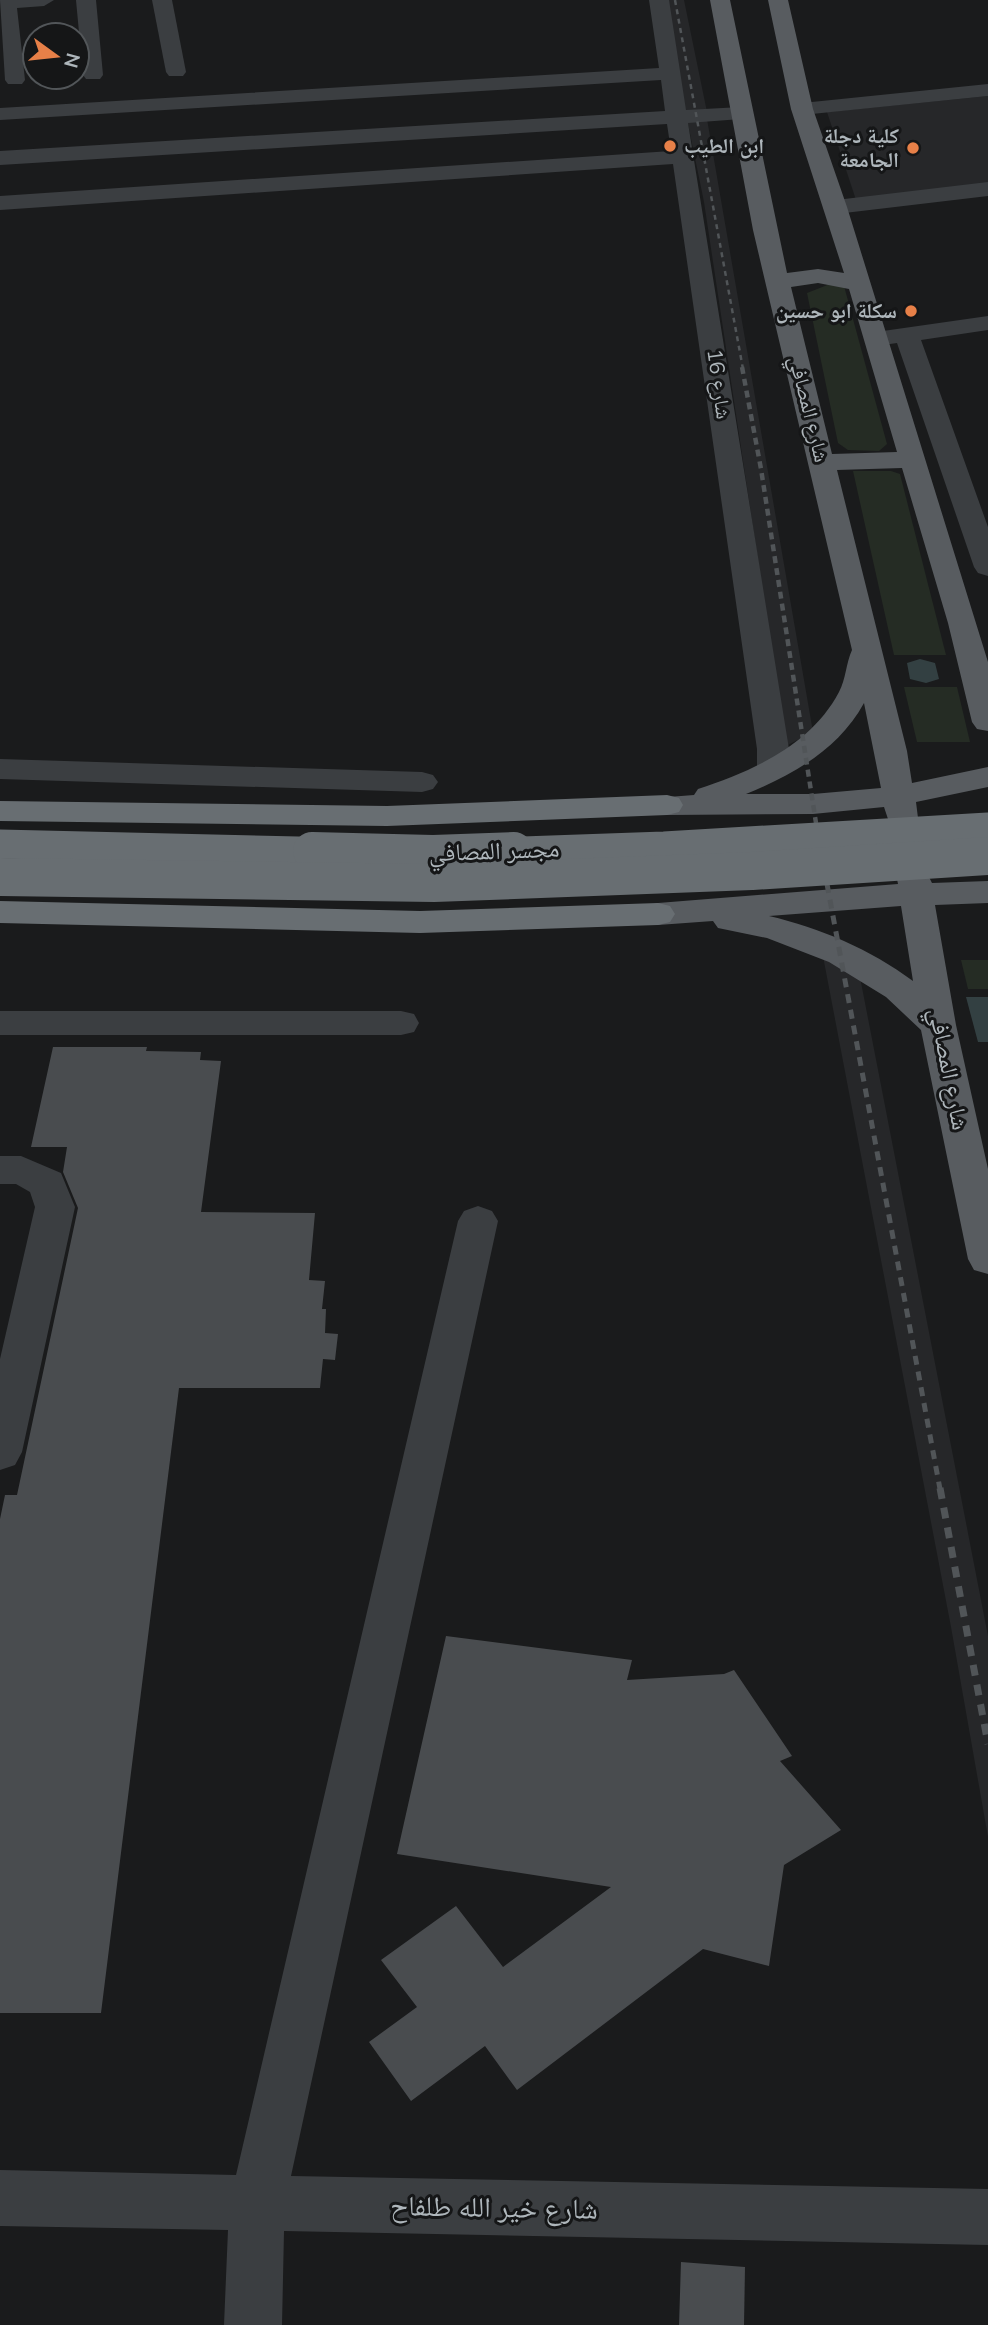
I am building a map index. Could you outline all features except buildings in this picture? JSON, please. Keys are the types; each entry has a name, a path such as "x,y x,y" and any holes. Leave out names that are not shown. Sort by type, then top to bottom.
{"highway":[{"path":"0,811 387,816 667,805"},
{"name":"مجسر المصافي","path":"0,844 433,854 664,846 988,827"},
{"name":"مجسر المصافي","path":"0,877 434,883 752,871 988,856"},
{"path":"0,912 420,922 658,914"}],"main road":[{"name":"شارع المصافي","path":"720,0 772,259 891,751 901,807"},
{"path":"778,0 802,109 838,214 914,460 963,623 988,722"},
{"path":"772,259 786,265 855,272"},
{"path":"778,285 789,279 855,272"},
{"path":"822,461 914,460"},
{"path":"963,623 988,653"},
{"path":"667,805 746,785 795,757 832,724 856,689 865,652"},
{"path":"667,805 813,804 901,807 988,777"},
{"path":"700,805 729,816 744,827"},
{"name":"شارع المصافي","path":"920,884 939,1026 988,1259"},
{"path":"658,914 830,899 920,884 988,892"},
{"path":"699,911 738,894 744,888"},
{"path":"658,914 734,920 794,934 839,953 898,988 939,1026"}],"street":[{"path":"15,80 3,2 44,0"},
{"path":"86,0 93,75"},
{"path":"162,0 176,72"},
{"name":"شارع 16","path":"659,0 773,748 773,769"},
{"path":"0,114 671,73"},
{"path":"802,109 988,90"},
{"path":"0,158 741,113"},
{"path":"0,203 685,157"},
{"path":"838,214 988,189"},
{"path":"838,214 988,203"},
{"path":"877,339 988,323"},
{"path":"907,335 988,566"},
{"path":"0,769 422,782"},
{"path":"0,1023 401,1023"},
{"path":"0,1170 21,1170 47,1183 55,1207 0,1452"},
{"path":"253,2325 257,2202 478,1221"},
{"name":"شارع خير الله طلفاح","path":"0,2198 988,2217"}],"shaded area":[{"path":"667,0 684,0 707,112 686,113"},
{"name":"كلية دجلة الجامعة","path":"988,96 988,184 856,200 827,112"},
{"path":"687,119 707,119 813,732 786,746 704,202"},
{"path":"830,284 844,286 887,444 879,451 848,450 838,443 807,293"},
{"path":"853,471 891,471 900,474 946,655 894,655"},
{"path":"920,659 935,663 939,679 926,683 910,679 907,663"},
{"path":"904,687 957,687 970,742 917,742"},
{"path":"822,951 859,972 988,1636 988,1837 951,1627"},
{"path":"961,960 988,960 988,989 968,989"},
{"path":"966,997 988,997 988,1042 978,1042"}],"railway":[{"path":"675,0 743,369"},
{"path":"742,367 761,469 816,823"},
{"path":"827,884 940,1489"},
{"path":"940,1488 988,1744"}],"place":[{"name":"ابن الطيب","path":"670,146"},
{"name":"كلية دجلة الجامعة","path":"913,148"},
{"name":"سكلة ابو حسين","path":"911,311"}]}
